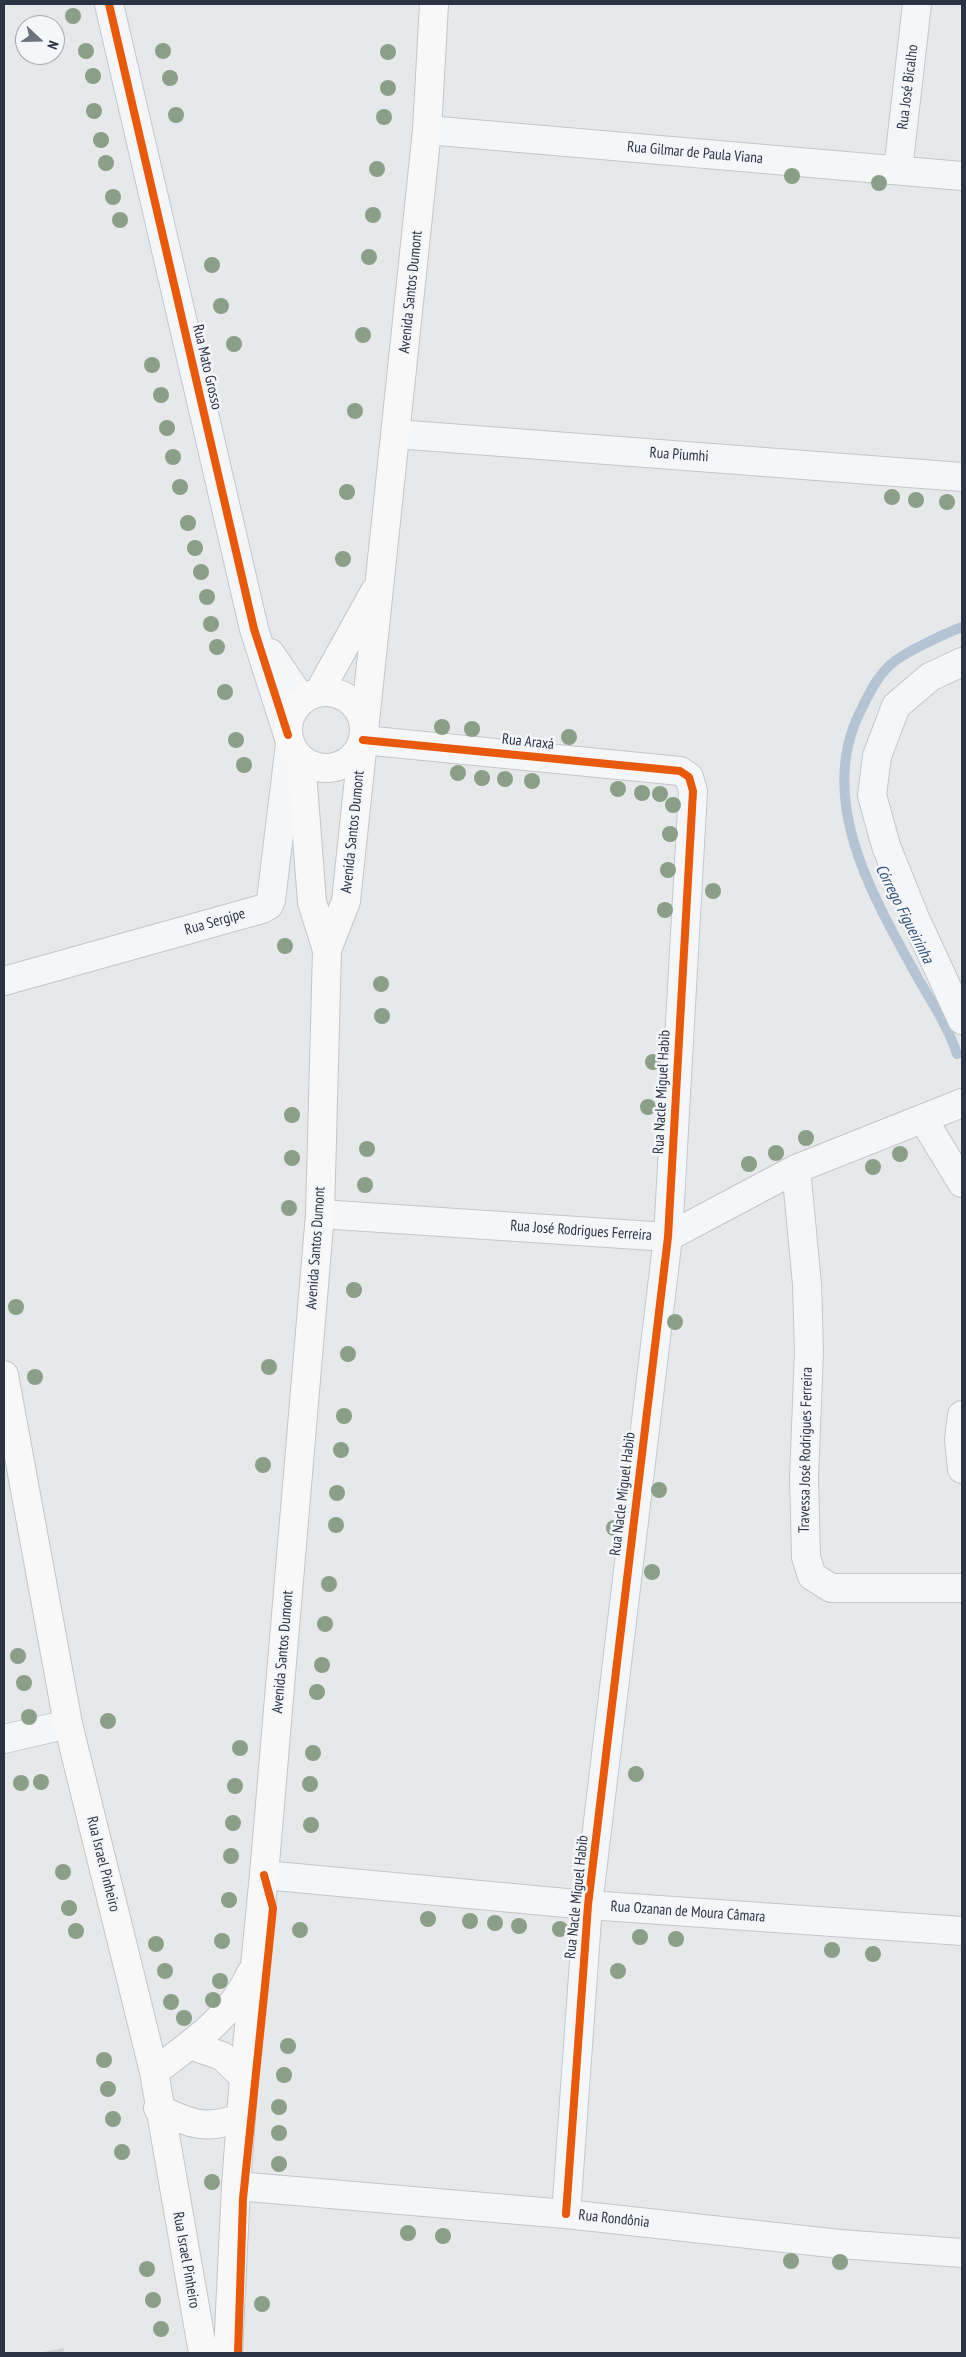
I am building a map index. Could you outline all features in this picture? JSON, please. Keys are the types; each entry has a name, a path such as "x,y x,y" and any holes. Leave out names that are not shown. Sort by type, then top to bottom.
{"main road":[{"name":"Avenida Santos Dumont","path":"327,950 346,901 382,579 427,130 434,4"},
{"name":"Avenida Santos Dumont","path":"311,696 382,579"},
{"path":"339,694 354,704 363,721 364,736 353,756 337,767 318,768 293,746 290,716 311,696 339,694"},
{"name":"Avenida Santos Dumont","path":"228,2353 236,2186 244,2076 264,1875 320,1214 327,950 312,902 293,746"},
{"name":"Rua Israel Pinheiro","path":"4,1374 68,1724 154,2072 158,2108 203,2353"},
{"path":"154,2072 190,2045 229,2010 244,1988 256,1963"},
{"path":"190,2045 222,2056 244,2076"},
{"path":"158,2108 179,2119 201,2124 221,2124 241,2117"}],"street":[{"name":"Rua Mato Grosso","path":"109,4 254,629 293,746"},
{"name":"Rua José Bicalho","path":"898,170 918,4"},
{"name":"Rua Gilmar de Paula Viana","path":"427,130 962,176"},
{"name":"Rua Piumhi","path":"396,434 962,477"},
{"name":"Rua Mato Grosso","path":"254,629 311,696"},
{"path":"962,662 930,677 896,706 877,756 872,796 886,846 915,918 962,1020"},
{"name":"Rua Araxá","path":"364,736 680,771 689,777"},
{"name":"Rua Sergipe","path":"4,980 262,909 268,905 271,900 293,746"},
{"name":"Rua Nacle Miguel Habib","path":"566,2214 588,1905 668,1237 693,791 689,777"},
{"name":"Rua José Rodrigues Ferreira","path":"320,1214 668,1237 796,1169 962,1103"},
{"path":"923,1119 962,1183"},
{"name":"Travessa José Rodrigues Ferreira","path":"796,1169 807,1293 809,1351 804,1531 808,1567 812,1576 830,1588 962,1588"},
{"path":"962,1415 959,1439 962,1469"},
{"path":"4,1739 68,1724"},
{"name":"Rua Ozanan de Moura Câmara","path":"264,1875 588,1905 962,1931"},
{"name":"Rua Rondônia","path":"236,2186 566,2214 840,2244 962,2253"}],"building":[{"path":"64,2348 63,2353 44,2353 44,2352"}],"waterway":[{"name":"Córrego Figueirinha","path":"957,1054 945,1025 902,950 870,885 857,852 848,817 844,783 847,748 859,714 883,672 901,657 927,642 962,627"}],"cycle path":[{"path":"109,4 254,629 288,735"},
{"path":"363,740 680,771 689,777 693,791 668,1237 588,1905 566,2214"},
{"path":"238,2353 243,2199 273,1908 264,1875"}]}
